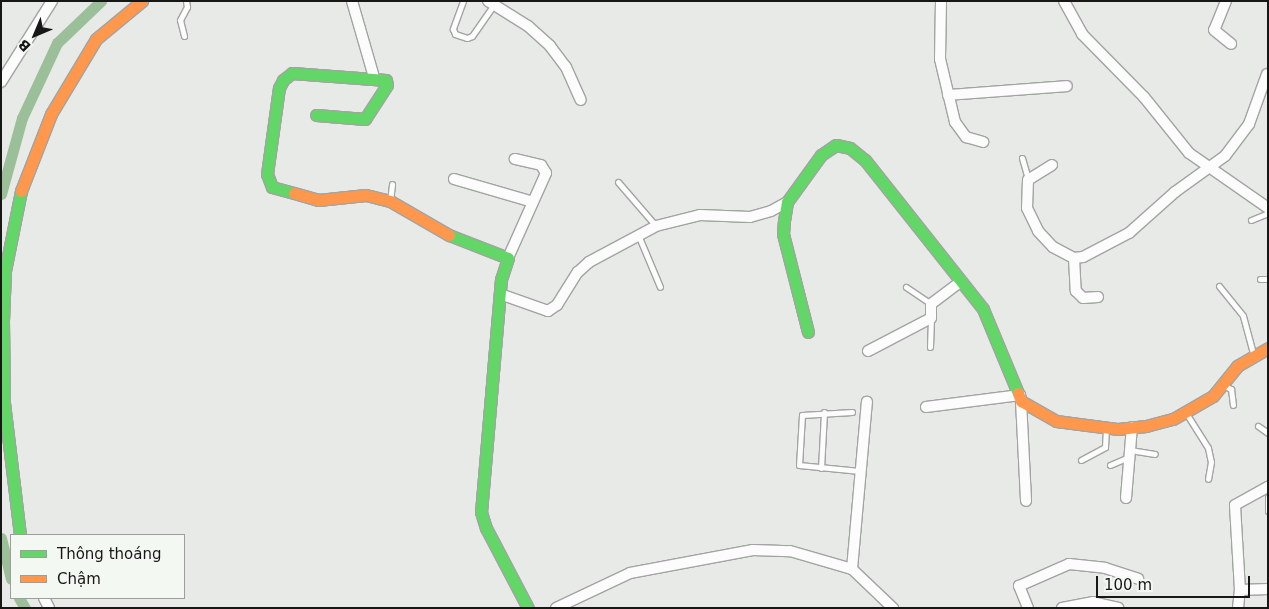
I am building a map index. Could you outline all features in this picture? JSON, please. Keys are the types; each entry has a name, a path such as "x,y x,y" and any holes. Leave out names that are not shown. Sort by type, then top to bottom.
{"street":[{"path":"1,82 52,1"},
{"path":"20,534 4,403 3,321 5,270 20,192 34,149 70,79 96,39 142,1"},
{"path":"352,1 374,77"},
{"path":"941,1 940,59 948,95 959,131 966,137 983,142"},
{"path":"1064,1 1082,34 1144,97 1189,153 1210,170 1268,208"},
{"path":"1226,1 1214,30 1231,44"},
{"path":"492,3 550,46 566,67 581,100"},
{"path":"316,115 365,119 387,85 386,80 374,77 292,73 282,80 278,88 268,182 272,187 318,200 366,195 390,201 437,230 508,258"},
{"path":"1052,165 1028,180 1027,208 1038,231 1053,247 1074,258 1109,246 1129,233 1175,192 1210,170 1225,156 1249,124 1267,74"},
{"path":"948,95 1067,86"},
{"path":"500,294 548,311 558,305 578,272 589,262 639,237 656,226 700,215 750,216 772,211 787,202 821,155 836,145 850,148 865,160 961,280 991,322 1021,398 1026,501"},
{"path":"515,159 545,168 508,258 500,294 481,512 486,528 528,608"},
{"path":"454,179 532,202"},
{"path":"787,202 783,234 808,332"},
{"path":"1074,258 1076,292 1083,298 1098,297"},
{"path":"868,351 931,318 931,304 961,280"},
{"path":"926,407 1021,398 1056,421 1106,428 1132,428 1186,413 1212,396 1237,366 1253,354 1268,348"},
{"path":"852,569 867,402"},
{"path":"1126,498 1132,428"},
{"path":"1238,608 1240,590 1235,505 1268,487"},
{"path":"556,608 630,573 753,550 790,550 852,569 893,608"},
{"path":"1028,608 1019,586 1069,564 1104,568 1138,579"},
{"path":"1240,590 1268,590"},
{"path":"1062,608 1093,602 1118,608"}],"lane":[{"path":"184,36 180,20 187,8 186,1"},
{"path":"463,1 453,29 455,34 467,38 472,36 492,3"},
{"path":"1022,158 1028,180"},
{"path":"618,182 656,226"},
{"path":"390,201 392,184"},
{"path":"1251,220 1268,213"},
{"path":"639,237 660,287"},
{"path":"1260,279 1268,278"},
{"path":"1219,286 1243,316 1253,354"},
{"path":"906,288 931,304"},
{"path":"930,348 931,318"},
{"path":"1223,385 1232,389 1234,406"},
{"path":"852,412 824,412 802,415 799,465 861,471"},
{"path":"822,468 824,412"},
{"path":"1186,413 1208,448 1210,462 1208,479"},
{"path":"1258,426 1268,433"},
{"path":"1081,460 1105,447 1106,428"},
{"path":"1110,465 1130,453 1155,454"},
{"path":"1268,497 1268,511"}],"waterway":[{"path":"1,194 22,118 57,43 101,1"},
{"path":"1,538 10,575"},
{"path":"20,599 25,608"}],"traffic: fast":[{"path":"294,193 272,187 267,174 279,88 283,80 292,73 386,80 387,85 365,119 316,115"},
{"path":"808,332 783,234 784,221 787,202 821,155 836,145 850,148 865,160 983,309 1018,393"},
{"path":"20,534 4,403 3,321 5,271 21,191"},
{"path":"449,235 508,258 501,279 481,512 486,528 528,608"}],"traffic: slow":[{"path":"21,191 51,114 96,39 142,1"},
{"path":"294,193 318,200 366,195 390,201 449,235"},
{"path":"1018,393 1021,401 1056,421 1118,429 1146,426 1173,419 1213,396 1237,366 1268,348"}]}
